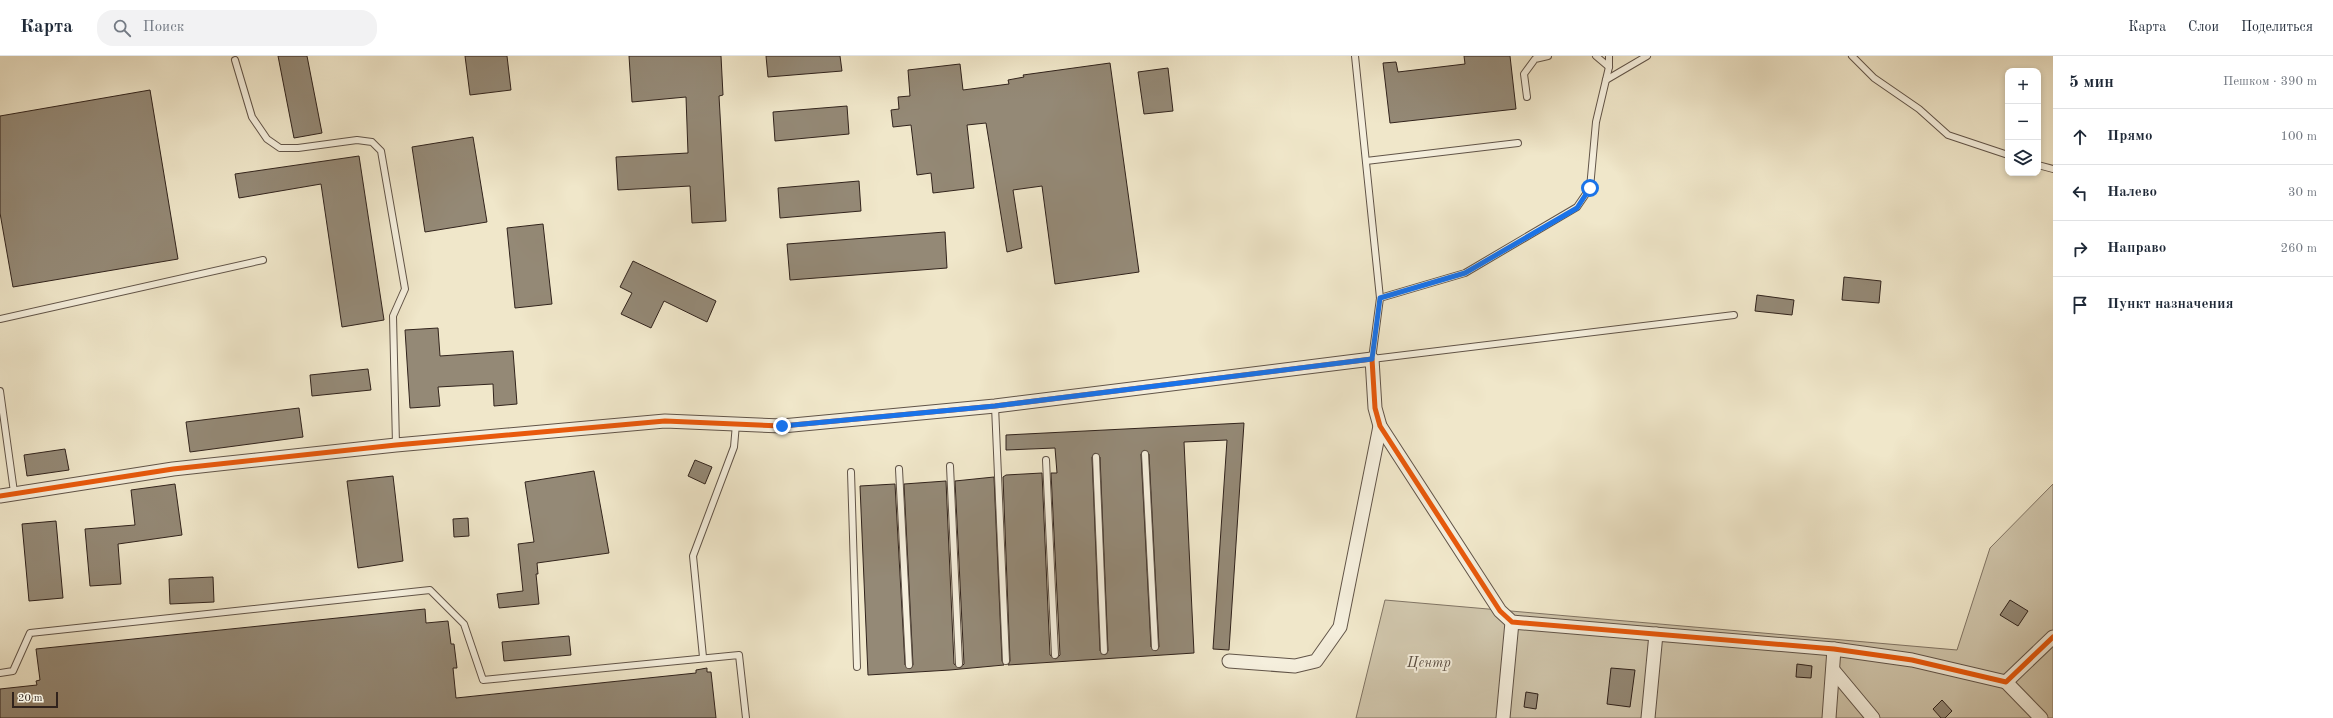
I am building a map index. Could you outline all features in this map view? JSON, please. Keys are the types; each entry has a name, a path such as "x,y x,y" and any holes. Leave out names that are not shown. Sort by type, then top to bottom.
{"street":[{"path":"0,496 14,492 173,468 396,445 665,421 782,426 995,406 1372,359 1375,408 1380,426 1500,611 1512,622 1834,648 1912,660 2006,682 2041,718"},
{"path":"1229,661 1295,666 1316,661 1340,628 1380,426"},
{"path":"1503,718 1512,622"},
{"path":"1648,718 1656,634"},
{"path":"2006,682 2053,637"},
{"path":"1829,718 1834,648"},
{"path":"1833,670 1873,718"}],"lane":[{"path":"1356,56 1380,298 1372,359 1734,315"},
{"path":"1527,97 1524,74 1535,59 1548,56"},
{"path":"1596,56 1609,67"},
{"path":"1380,298 1465,273 1577,208 1590,188 1596,122 1609,67 1609,56"},
{"path":"1606,80 1647,56"},
{"path":"1852,56 1874,78 1919,109 1948,135 2005,154"},
{"path":"235,60 252,117 267,138 280,148 298,148 358,140 372,142 381,151 405,289 393,316 396,445"},
{"path":"1366,161 1518,143"},
{"path":"2041,165 2053,170"},
{"path":"0,319 263,260"},
{"path":"0,391 14,492"},
{"path":"995,406 1006,661"},
{"path":"703,657 693,556 734,447 736,424"},
{"path":"1146,454 1155,647"},
{"path":"1096,457 1104,651"},
{"path":"1046,460 1055,656"},
{"path":"950,466 959,664"},
{"path":"899,469 909,665"},
{"path":"851,472 857,667"},
{"path":"0,673 14,671 30,633 430,590 464,624 483,680 703,657 739,655 746,718"}],"green space":[{"name":"Центр","path":"2053,484 2053,718 1356,718 1385,600 1957,650 1990,548"}],"building":[{"path":"278,56 307,56 322,133 294,138"},
{"path":"465,56 507,56 511,90 470,95"},
{"path":"629,56 721,56 723,95 719,96 726,221 692,223 690,186 618,190 616,157 688,153 686,97 632,102"},
{"path":"766,56 840,56 842,71 768,77"},
{"path":"1464,56 1510,56 1516,109 1390,123 1383,63 1396,62 1398,72 1465,64"},
{"path":"1110,63 1139,272 1055,284 1042,186 1013,190 1022,248 1007,252 986,123 967,125 974,188 933,193 931,173 917,175 911,125 893,127 891,110 899,109 898,97 910,96 908,70 960,64 963,90 1009,84 1008,80 1024,77 1023,75"},
{"path":"1168,68 1173,111 1144,114 1138,72"},
{"path":"150,90 178,259 13,287 0,213 0,116"},
{"path":"847,106 849,134 775,141 773,112"},
{"path":"473,137 487,222 425,232 412,147"},
{"path":"359,156 384,320 342,327 321,184 239,198 235,174"},
{"path":"859,181 861,211 780,218 778,188"},
{"path":"543,224 552,304 515,308 507,228"},
{"path":"945,232 947,268 790,280 787,244"},
{"path":"633,261 716,301 707,322 664,301 651,328 621,314 632,293 620,287"},
{"path":"1844,277 1881,281 1879,303 1842,300"},
{"path":"1757,295 1794,300 1792,315 1755,311"},
{"path":"438,328 440,356 513,351 517,404 494,406 493,384 438,387 440,406 410,408 405,330"},
{"path":"368,369 371,390 312,396 310,375"},
{"path":"299,408 303,437 190,452 186,422"},
{"path":"1244,423 1229,650 1213,649 1227,440 1184,442 1194,653 1008,665 1010,661 1003,477 1006,475 1042,473 1050,655 1056,659 1060,655 1051,473 1057,473 1055,448 1006,450 1006,435","holes":["1144,450 1149,454 1159,647 1156,651 1151,647 1141,454","1095,453 1100,457 1108,651 1105,655 1100,651 1092,457"]},
{"path":"65,449 69,470 27,476 24,455"},
{"path":"695,460 712,467 705,484 688,476"},
{"path":"594,471 609,553 537,563 538,574 536,574 539,604 499,608 497,594 523,591 518,544 534,542 525,482"},
{"path":"393,476 403,561 358,568 347,481"},
{"path":"994,477 1002,661 1004,665 868,675 860,486 895,484 905,665 910,669 913,665 904,484 946,481 954,664 960,668 964,664 955,481"},
{"path":"175,484 182,535 118,544 121,584 90,586 85,529 135,525 131,490"},
{"path":"468,518 469,536 454,537 453,519"},
{"path":"56,521 63,598 29,601 22,524"},
{"path":"213,577 214,602 170,604 169,579"},
{"path":"2010,600 2028,611 2018,626 2000,615"},
{"path":"425,609 426,623 448,621 451,644 454,644 457,668 453,668 456,698 696,673 696,670 707,668 707,672 711,672 716,718 0,718 0,689 37,685 36,681 40,680 36,649"},
{"path":"569,636 571,655 504,661 502,642"},
{"path":"1797,664 1812,666 1811,678 1796,677"},
{"path":"1611,668 1635,670 1630,707 1607,704"},
{"path":"1526,692 1538,694 1536,709 1524,707"},
{"path":"1942,700 1952,711 1945,718 1941,718 1933,709"}],"cycle path":[{"path":"0,496 173,469 396,445 665,421 782,426 995,406 1372,359 1375,408 1380,426 1500,611 1512,622 1834,649 1912,660 2006,682 2053,637"}],"route":[{"path":"782,426 995,406 1372,359 1380,298 1465,273 1577,208 1590,188"}]}
